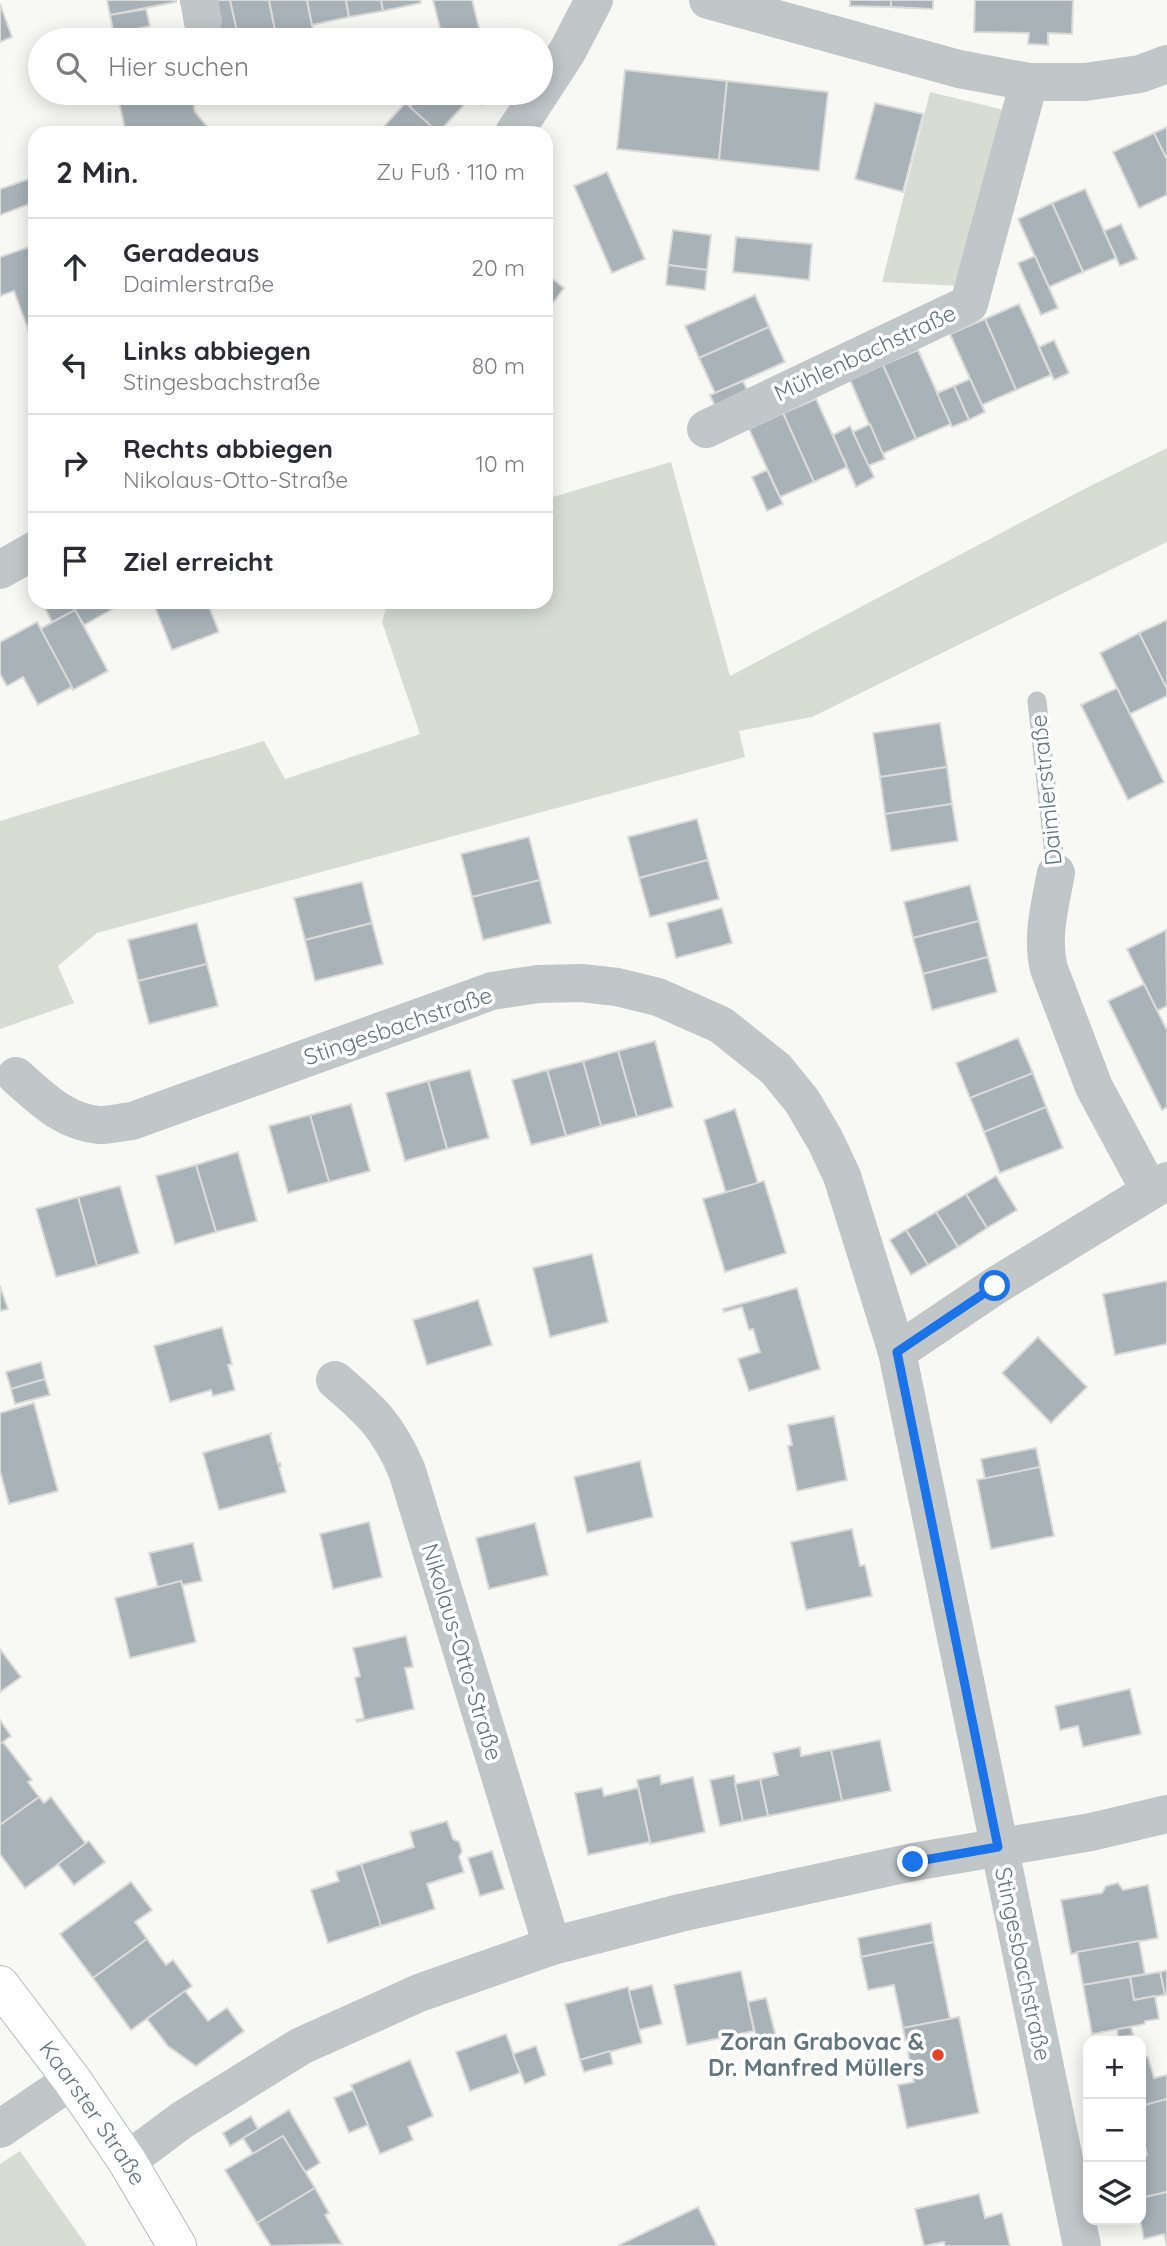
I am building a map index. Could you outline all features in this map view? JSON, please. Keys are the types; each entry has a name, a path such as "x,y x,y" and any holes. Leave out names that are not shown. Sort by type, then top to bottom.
{"main road":[{"name":"Kaarster Straße","path":"0,1985 72,2080 127,2161 177,2246"}],"street":[{"path":"553,73 594,0"},
{"path":"708,0 959,69 1029,82 1099,80 1140,74 1167,64"},
{"name":"Mühlenbachstraße","path":"706,429 969,304 1029,82"},
{"path":"519,126 532,105"},
{"path":"0,570 28,554"},
{"name":"Daimlerstraße","path":"897,1352 995,1286 1159,1186 1094,1087 1049,969 1046,956 1047,921 1056,873"},
{"name":"Stingesbachstraße","path":"16,1076 54,1109 76,1120 101,1125 132,1121 492,991 538,984 582,983 658,996 721,1025 776,1069 802,1101 842,1175 897,1352 1082,2246"},
{"name":"Nikolaus-Otto-Straße","path":"335,1380 375,1415 397,1446 407,1471 552,1946"},
{"path":"127,2161 182,2120 301,2046 419,1993 552,1946 680,1913 913,1862 1091,1832 1167,1814"},
{"path":"0,2129 72,2080"}],"lane":[{"name":"Daimlerstraße","path":"1037,701 1056,873"}],"shaded area":[{"path":"930,92 1004,110 960,286 882,282"},
{"path":"1167,448 1167,542 812,717 739,731 745,757 97,933 58,966 74,1003 0,1029 0,821 264,741 285,779 420,734 382,622 386,609 553,609 553,497 671,462 730,676"},
{"path":"20,2151 87,2246 0,2246 0,2164"}],"building":[{"path":"107,0 176,0 176,2 110,15"},
{"path":"213,0 230,0 237,28 219,28"},
{"path":"230,0 269,0 275,28 236,28"},
{"path":"269,0 307,0 313,28 275,28"},
{"path":"307,0 346,0 349,17 312,25"},
{"path":"346,0 381,0 383,11 349,17"},
{"path":"381,0 420,0 421,3 383,11"},
{"path":"433,0 472,0 479,28 440,28"},
{"path":"850,0 891,0 891,7 850,6"},
{"path":"891,0 933,0 933,9 891,7"},
{"path":"975,0 1073,0 1072,34 1048,33 1048,45 1028,44 1029,33 974,32"},
{"path":"0,4 12,37 0,42"},
{"path":"146,9 150,26 113,28 110,15"},
{"path":"625,70 727,81 719,160 617,149"},
{"path":"727,81 828,92 819,171 719,160"},
{"path":"875,103 923,114 903,192 855,179"},
{"path":"120,105 194,105 195,112 206,126 124,126"},
{"path":"403,105 407,105 431,126 384,126"},
{"path":"464,105 444,126 430,126 410,107"},
{"path":"1167,127 1167,160 1154,133"},
{"path":"1154,133 1167,160 1167,195 1139,208 1113,152"},
{"path":"607,172 645,259 612,273 574,186"},
{"path":"28,179 28,205 0,215 0,189"},
{"path":"1085,189 1116,258 1083,272 1052,203"},
{"path":"1052,203 1083,272 1049,287 1018,219"},
{"path":"1121,224 1137,259 1120,266 1104,231"},
{"path":"673,230 711,235 707,270 668,265"},
{"path":"736,237 812,244 809,280 733,272"},
{"path":"28,247 28,329 14,291 0,296 0,257"},
{"path":"1035,256 1058,308 1041,315 1018,263"},
{"path":"668,265 707,270 705,290 666,285"},
{"path":"553,279 564,288 553,303"},
{"path":"755,295 769,327 699,358 685,326"},
{"path":"1019,304 1051,375 1016,390 985,319"},
{"path":"985,319 1016,390 982,405 950,334"},
{"path":"769,327 785,362 715,393 699,358"},
{"path":"1054,340 1069,373 1054,380 1039,347"},
{"path":"918,350 951,424 916,439 883,365"},
{"path":"883,365 916,439 882,454 850,380"},
{"path":"970,379 985,412 969,420 954,386"},
{"path":"743,381 751,399 718,413 710,395"},
{"path":"954,386 969,420 952,427 937,393"},
{"path":"816,399 847,467 814,482 783,413"},
{"path":"783,413 814,482 780,497 749,429"},
{"path":"870,424 885,459 868,466 853,432"},
{"path":"850,426 874,477 856,487 833,435"},
{"path":"767,470 783,504 767,511 752,477"},
{"path":"46,609 113,609 84,625 75,610 52,622"},
{"path":"156,609 210,609 219,632 172,650"},
{"path":"75,610 108,671 73,690 40,629"},
{"path":"1167,620 1167,689 1139,633"},
{"path":"37,622 72,687 38,705 23,677 7,686 0,674 0,642"},
{"path":"1139,633 1167,689 1167,696 1130,714 1100,653"},
{"path":"1117,688 1164,782 1128,800 1081,705"},
{"path":"940,723 947,767 880,777 873,733"},
{"path":"947,767 952,804 885,814 880,777"},
{"path":"952,804 958,841 891,851 885,814"},
{"path":"697,819 708,860 639,878 628,837"},
{"path":"529,837 540,880 472,897 461,854"},
{"path":"708,860 719,899 650,917 639,878"},
{"path":"540,880 551,923 483,940 472,897"},
{"path":"362,882 372,923 305,940 294,898"},
{"path":"970,885 979,921 913,938 904,902"},
{"path":"722,908 732,943 676,958 667,923"},
{"path":"979,921 988,957 923,974 913,938"},
{"path":"197,923 207,964 138,981 128,940"},
{"path":"372,923 383,964 315,981 305,940"},
{"path":"1166,930 1167,1006 1157,1011 1127,949"},
{"path":"988,957 997,992 932,1010 923,974"},
{"path":"207,964 218,1006 149,1024 138,981"},
{"path":"1144,984 1167,1030 1167,1107 1162,1110 1108,1001"},
{"path":"1018,1038 1033,1073 970,1098 956,1063"},
{"path":"655,1041 673,1107 637,1117 618,1051"},
{"path":"618,1051 637,1117 601,1126 583,1061"},
{"path":"583,1061 601,1126 566,1136 547,1070"},
{"path":"470,1070 489,1138 447,1149 428,1081"},
{"path":"547,1070 566,1136 531,1145 512,1080"},
{"path":"1033,1073 1046,1107 984,1132 970,1098"},
{"path":"428,1081 447,1149 405,1161 386,1093"},
{"path":"351,1104 370,1171 329,1182 310,1115"},
{"path":"1046,1107 1063,1148 1000,1173 984,1132"},
{"path":"735,1109 758,1183 726,1193 704,1120"},
{"path":"310,1115 329,1182 288,1193 269,1126"},
{"path":"238,1152 257,1221 216,1232 196,1165"},
{"path":"196,1165 216,1232 175,1244 156,1176"},
{"path":"996,1176 1017,1210 987,1228 966,1194"},
{"path":"764,1181 786,1253 725,1272 703,1199"},
{"path":"120,1186 139,1253 97,1266 78,1197"},
{"path":"966,1194 987,1228 958,1247 936,1212"},
{"path":"78,1197 97,1266 56,1277 36,1209"},
{"path":"936,1212 958,1247 928,1265 906,1230"},
{"path":"906,1230 928,1265 911,1275 890,1240"},
{"path":"592,1254 608,1322 550,1337 533,1268"},
{"path":"1167,1281 1167,1344 1115,1355 1103,1294"},
{"path":"0,1286 8,1309 0,1311"},
{"path":"797,1288 820,1369 749,1391 738,1359 760,1352 753,1329 749,1330 742,1307 724,1312 723,1309"},
{"path":"478,1300 492,1345 427,1365 413,1320"},
{"path":"222,1327 232,1364 228,1365 235,1390 213,1396 211,1390 170,1402 154,1346"},
{"path":"1038,1337 1087,1387 1051,1423 1002,1373"},
{"path":"41,1362 45,1379 11,1389 6,1372"},
{"path":"45,1379 50,1395 15,1404 11,1389"},
{"path":"34,1403 58,1491 9,1504 0,1471 0,1413"},
{"path":"834,1416 847,1480 797,1491 788,1446 792,1445 788,1425"},
{"path":"272,1433 270,1435 278,1464 281,1466 279,1467 286,1492 219,1510 203,1453"},
{"path":"1036,1448 1040,1467 985,1479 981,1459"},
{"path":"640,1461 653,1517 587,1533 574,1477"},
{"path":"1040,1467 1054,1536 991,1549 977,1480"},
{"path":"369,1522 382,1577 333,1589 320,1534"},
{"path":"535,1523 548,1575 489,1589 476,1538"},
{"path":"852,1529 860,1566 865,1565 872,1596 806,1610 791,1542"},
{"path":"193,1543 202,1581 182,1585 181,1581 158,1588 149,1553"},
{"path":"181,1581 196,1642 130,1658 115,1598"},
{"path":"406,1636 413,1667 405,1668 414,1709 357,1722 356,1720 364,1718 355,1678 360,1676 353,1648"},
{"path":"0,1649 21,1677 0,1692"},
{"path":"1130,1689 1141,1734 1083,1747 1078,1726 1060,1730 1055,1706"},
{"path":"0,1720 11,1736 0,1744"},
{"path":"880,1740 891,1791 842,1801 831,1750"},
{"path":"3,1742 32,1780 28,1782 39,1797 0,1825 0,1744"},
{"path":"800,1747 801,1756 831,1750 842,1801 768,1816 760,1779 778,1775 773,1753"},
{"path":"660,1775 661,1784 693,1777 705,1832 650,1844 637,1780"},
{"path":"734,1775 743,1821 720,1826 710,1780"},
{"path":"760,1779 768,1816 743,1821 735,1784"},
{"path":"602,1788 604,1796 638,1788 650,1842 588,1855 575,1793"},
{"path":"39,1797 44,1803 51,1797 86,1844 25,1888 0,1854 0,1825"},
{"path":"447,1821 453,1839 459,1842 462,1851 459,1857 464,1872 427,1884 435,1909 381,1926 361,1864 414,1847 410,1832"},
{"path":"89,1841 105,1862 74,1885 58,1864"},
{"path":"492,1851 504,1889 480,1896 468,1858"},
{"path":"361,1864 381,1926 328,1943 311,1890 339,1881 336,1872"},
{"path":"131,1882 152,1910 135,1922 147,1939 93,1978 60,1934"},
{"path":"1118,1883 1123,1890 1148,1885 1158,1938 1071,1954 1061,1900 1102,1893 1106,1886"},
{"path":"931,1923 934,1942 861,1957 858,1938"},
{"path":"147,1939 166,1965 173,1960 192,1986 131,2030 93,1978"},
{"path":"1139,1941 1145,1974 1083,1985 1077,1952"},
{"path":"934,1942 950,2019 903,2028 894,1985 868,1990 861,1957"},
{"path":"1167,1970 1167,1994 1165,1995 1160,1972"},
{"path":"741,1971 754,2031 687,2045 674,1985"},
{"path":"1160,1972 1165,1995 1134,2000 1130,1977"},
{"path":"1130,1977 1134,2000 1155,1996 1159,2019 1092,2034 1083,1985"},
{"path":"652,1985 662,2024 639,2030 628,1991"},
{"path":"628,1987 642,2043 580,2060 565,2004"},
{"path":"185,1991 208,2021 227,2008 244,2031 196,2066 168,2046 147,2019"},
{"path":"766,1998 776,2037 757,2042 748,2002"},
{"name":"Zoran Grabovac & Dr. Manfred Müllers","path":"959,2017 979,2113 907,2128 898,2085 914,2082 903,2028"},
{"path":"1131,2027 1133,2035 1118,2036 1117,2029"},
{"path":"506,2034 520,2073 470,2091 456,2052"},
{"path":"536,2046 546,2075 525,2084 513,2054"},
{"path":"610,2051 613,2064 584,2072 580,2060"},
{"path":"1146,2058 1154,2078 1167,2075 1167,2099 1146,2105 1146,2099"},
{"path":"410,2060 433,2116 408,2127 413,2140 380,2154 351,2085"},
{"path":"353,2090 368,2125 349,2133 334,2098"},
{"path":"1167,2099 1167,2192 1146,2197 1147,2155 1146,2105"},
{"path":"289,2110 320,2163 305,2172 283,2136 253,2154 243,2138"},
{"path":"251,2116 258,2129 230,2146 223,2133"},
{"path":"283,2136 315,2188 257,2223 225,2170"},
{"path":"315,2188 329,2213 325,2215 342,2244 271,2246 257,2223"},
{"path":"1167,2192 1167,2246 1164,2234 1144,2239 1141,2225 1146,2225 1146,2197"},
{"path":"979,2194 985,2218 1002,2213 1010,2246 945,2246 944,2242 924,2246 915,2209"},
{"path":"698,2207 717,2246 619,2245"}],"place":[{"name":"Zoran Grabovac & Dr. Manfred Müllers","path":"938,2055"}],"route":[{"path":"913,1862 998,1847 897,1352 995,1286"}]}
